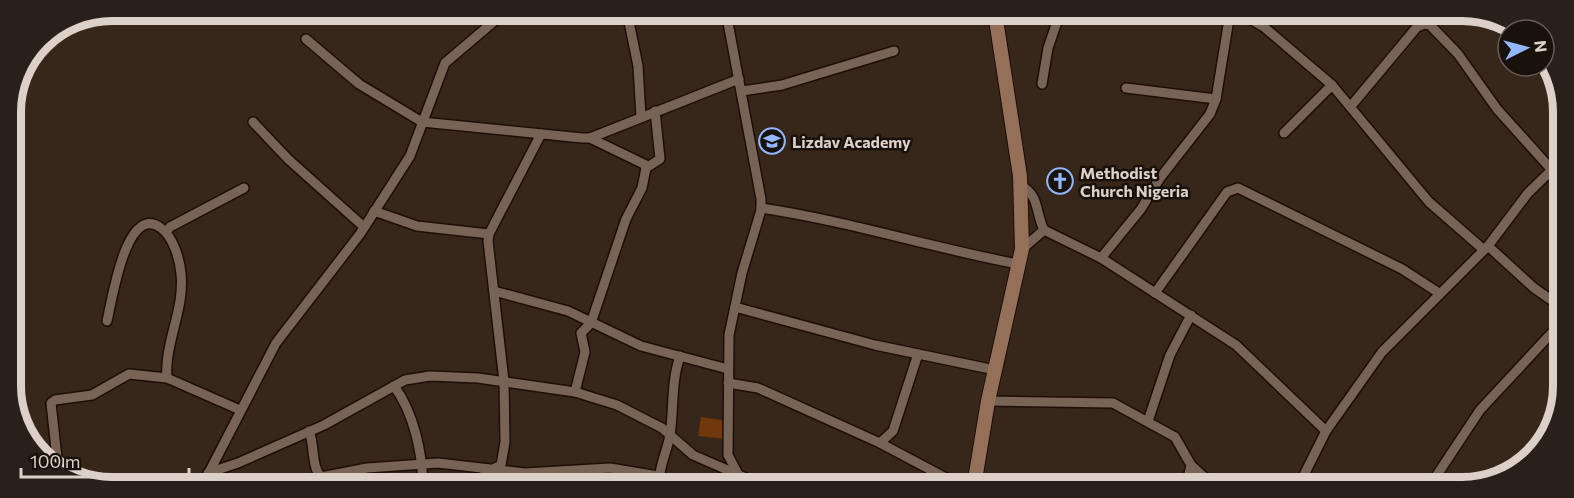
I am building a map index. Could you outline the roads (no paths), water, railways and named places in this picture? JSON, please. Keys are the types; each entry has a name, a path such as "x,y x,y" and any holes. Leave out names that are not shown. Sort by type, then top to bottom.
{"street":[{"path":"206,477 276,344 364,227 410,156 444,63 493,21"},
{"path":"629,21 638,66 641,117"},
{"path":"728,21 761,208 729,335 728,455 738,477"},
{"path":"975,477 994,370 1022,249 1020,185 996,21"},
{"path":"1042,84 1048,48 1057,21"},
{"path":"1101,258 1141,209 1160,178 1198,132 1216,99 1229,21"},
{"path":"1249,21 1264,27 1332,85 1429,202 1553,301"},
{"path":"1303,477 1326,431 1382,352 1486,248 1528,193 1551,169 1497,109 1458,54 1430,25 1422,21"},
{"path":"1351,106 1418,27 1425,24"},
{"path":"306,39 359,84 422,122 590,138 648,166"},
{"path":"742,91 782,85 894,51"},
{"path":"590,138 739,79"},
{"path":"1284,133 1332,85"},
{"path":"1126,88 1216,99"},
{"path":"574,392 584,358 581,333 591,323 626,219 642,188 648,166 658,161 661,155 655,111"},
{"path":"253,122 288,159 364,227"},
{"path":"484,477 485,473 501,465 505,442 504,381 489,234 541,134"},
{"path":"1020,185 1029,189 1036,199 1039,221 1044,230 1101,258 1236,345 1326,431"},
{"path":"166,232 170,227 244,188"},
{"path":"1155,293 1227,192 1238,188 1402,269 1439,293"},
{"path":"761,208 826,218 957,252 1018,264"},
{"path":"374,211 417,226 489,234"},
{"path":"107,321 120,264 135,230 150,223 166,232 174,249 181,274 167,378"},
{"path":"1022,249 1044,230"},
{"path":"494,291 568,311 641,346 728,369"},
{"path":"735,307 875,345 994,370"},
{"path":"1148,421 1170,355 1191,315"},
{"path":"1436,477 1480,410 1553,332"},
{"path":"880,443 893,431 918,354"},
{"path":"659,477 670,435 671,402 680,356"},
{"path":"57,458 50,409 55,400 92,395 129,374 167,378 240,410"},
{"path":"208,472 238,463 309,431 405,380 429,375 504,381 574,392 617,405 649,420 693,455 744,477"},
{"path":"728,383 758,388 880,443 944,477"},
{"path":"394,386 408,411 422,466 423,477"},
{"path":"988,401 1113,403 1175,437 1191,465 1204,477"},
{"path":"309,431 314,443 315,463 319,475 329,477 360,470 438,463 525,473 610,468 643,477"},
{"path":"1188,477 1191,465"},
{"path":"360,470 360,477"}],"place":[{"name":"Lizdav Academy","path":"772,141"},
{"name":"Methodist Church Nigeria","path":"1060,181"}]}
